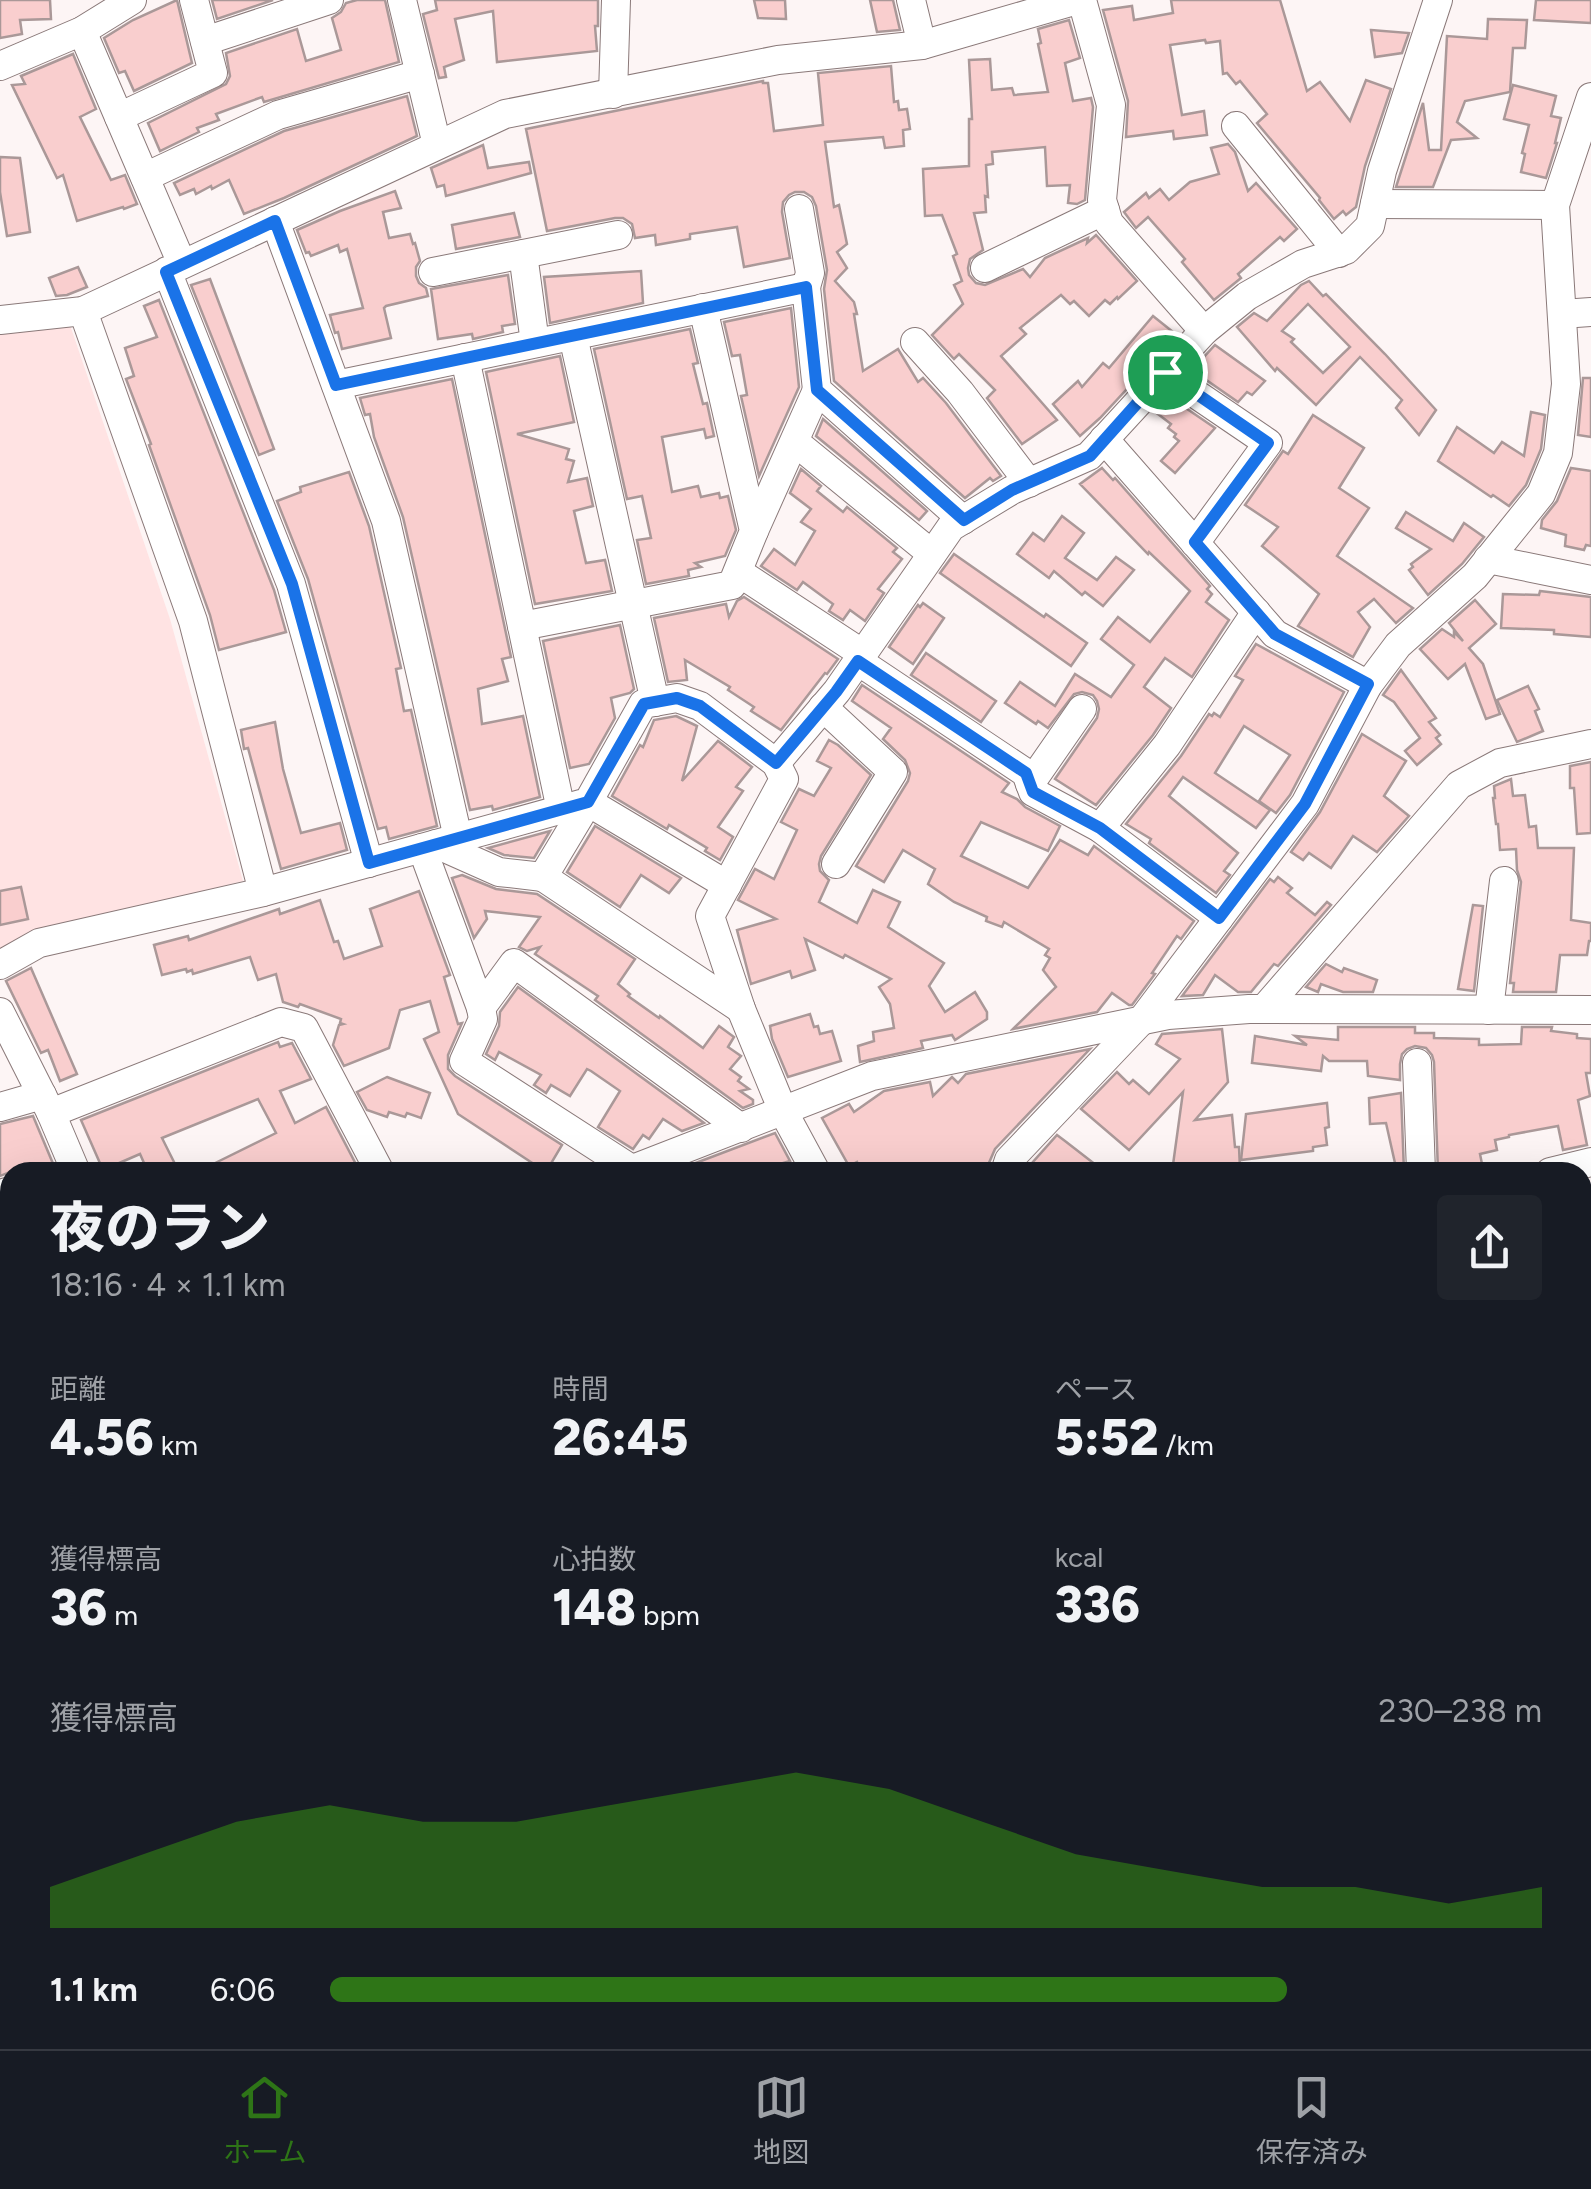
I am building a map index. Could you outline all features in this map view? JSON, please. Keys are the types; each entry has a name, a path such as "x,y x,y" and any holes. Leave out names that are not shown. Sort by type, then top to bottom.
{"street":[{"path":"0,66 82,32 132,0"},
{"path":"119,117 214,73 194,0"},
{"path":"204,41 330,0"},
{"path":"402,0 438,145"},
{"path":"613,94 616,0"},
{"path":"911,0 922,45"},
{"path":"0,320 82,310 505,114 778,60 922,45 1080,0 1111,105 1102,200 1109,223 1204,331"},
{"path":"776,763 823,708 951,527 1029,483 1090,456 1204,331 1247,296 1302,264 1346,250 1370,226 1382,171 1438,0"},
{"path":"82,32 145,177 174,268 292,584 369,863"},
{"path":"145,177 278,115 420,74"},
{"path":"1009,1162 1142,1020 1305,804 1368,684 1398,646 1474,576 1541,494 1558,453 1566,384 1555,205 1591,97"},
{"path":"1236,126 1338,252"},
{"path":"1374,204 1555,205"},
{"path":"522,626 732,585 817,390 806,287 810,273 799,209"},
{"path":"985,268 1105,210"},
{"path":"275,221 386,522 439,844 481,1008 482,1019 464,1061 616,1162"},
{"path":"432,272 618,235"},
{"path":"523,254 535,344"},
{"path":"336,385 806,287"},
{"path":"703,308 754,532"},
{"path":"82,310 194,621 262,892"},
{"path":"1562,314 1591,312"},
{"path":"573,336 654,702"},
{"path":"915,342 960,392 1029,483"},
{"path":"464,358 522,626 574,806"},
{"path":"1165,372 1268,443 1195,542"},
{"path":"817,390 964,520"},
{"path":"1104,439 1275,634 1368,684"},
{"path":"795,442 932,554"},
{"path":"1488,559 1591,580"},
{"path":"738,572 1026,773 1033,792 1100,828 1219,918"},
{"path":"1100,828 1167,746 1256,612"},
{"path":"543,877 574,806 644,704 677,698 700,706 776,763 784,779 710,916 741,1009 803,1162"},
{"path":"823,708 893,772 836,864"},
{"path":"1030,784 1082,709"},
{"path":"1264,1009 1459,786 1500,763 1591,744"},
{"path":"0,965 39,943 262,892 574,806 727,885"},
{"path":"439,844 499,872 543,877 741,1009"},
{"path":"1489,1010 1504,882"},
{"path":"481,1008 514,963 741,1128"},
{"path":"652,1162 872,1076 1168,1015 1264,1009 1591,1010"},
{"path":"0,1012 47,1104 70,1162"},
{"path":"0,1107 47,1104 281,1022 304,1028 375,1162"},
{"path":"1416,1063 1420,1162"}],"shaded area":[{"path":"70,325 170,619 243,881 27,935 0,948 0,334"}],"building":[{"path":"0,0 50,0 51,19 20,20 22,34 0,38"},
{"path":"177,0 192,63 134,91 125,71 119,73 104,38"},
{"path":"212,0 273,0 217,19"},
{"path":"385,0 399,62 264,102 262,97 216,114 219,120 197,128 199,132 160,151 148,123 226,84 230,76 226,53 297,29 306,61 341,50 332,18 346,3"},
{"path":"435,0 598,0 597,51 497,62 493,11 455,19 464,60 444,67 446,77 439,78 423,14 437,10"},
{"path":"754,0 785,0 786,19 758,18"},
{"path":"870,0 893,0 900,30 877,32"},
{"path":"1171,0 1280,0 1307,91 1320,82 1350,121 1366,80 1391,89 1365,166 1356,207 1334,219 1257,123 1267,114 1240,81 1236,84 1227,73 1223,74 1220,41 1170,45 1182,115 1204,111 1207,135 1174,139 1173,131 1126,137 1128,101 1103,10 1132,6 1134,20 1173,13"},
{"path":"1536,0 1591,0 1591,23 1534,20"},
{"path":"1488,19 1527,20 1525,48 1513,48 1510,92 1465,101 1457,122 1477,138 1451,140 1433,187 1396,187 1423,103 1429,150 1441,150 1447,36 1487,39"},
{"path":"1069,20 1080,58 1065,63 1073,101 1091,98 1093,107 1085,200 1068,203 1070,185 1047,186 1045,147 992,152 993,164 986,165 986,212 974,213 983,250 970,259 969,275 976,283 985,285 1023,269 1030,277 1045,258 1088,238 1087,243 1096,235 1137,281 1110,304 1105,300 1089,316 1061,295 1020,328 1026,334 1001,356 1057,420 1022,444 987,398 995,390 959,354 954,359 932,335 963,304 954,285 962,281 953,256 957,254 942,215 925,216 923,169 969,166 969,60 990,59 992,90 1012,88 1014,95 1048,92 1038,29"},
{"path":"1371,30 1409,33 1402,53 1375,57"},
{"path":"73,54 96,109 80,117 111,180 125,175 137,204 77,221 63,175 57,178 12,85 25,84 21,76"},
{"path":"891,66 894,102 898,101 899,110 907,109 910,129 903,130 904,146 885,148 883,137 825,142 834,207 839,205 847,244 837,252 847,268 835,281 854,302 863,371 898,349 918,382 923,378 946,403 1001,476 993,481 990,478 965,498 834,381 824,289 827,270 812,197 795,192 783,202 790,258 744,267 737,227 690,234 690,239 656,245 655,235 635,238 632,224 623,218 547,231 526,129 763,81 768,83 774,131 823,125 818,73"},
{"path":"1513,85 1556,96 1551,116 1561,118 1546,178 1521,172 1529,125 1504,119"},
{"path":"407,96 417,136 244,214 229,180 196,194 194,189 180,195 174,183 284,131"},
{"path":"1228,144 1235,152 1248,191 1256,183 1297,229 1284,241 1280,237 1214,300 1148,217 1136,228 1124,212 1146,193 1149,198 1160,189 1169,200 1190,182 1219,174 1211,148"},
{"path":"483,145 488,168 529,162 531,173 446,196 444,185 437,187 431,168"},
{"path":"0,157 20,158 30,232 7,236 0,192"},
{"path":"395,191 401,208 383,212 389,238 410,234 420,261 416,276 428,296 384,308 391,338 342,349 330,315 363,308 347,249 340,252 338,245 311,256 297,230"},
{"path":"514,213 520,237 456,249 452,225"},
{"path":"78,267 87,287 56,296 49,278"},
{"path":"641,271 643,303 550,323 544,277"},
{"path":"508,275 515,324 502,326 503,332 473,339 472,334 438,339 431,289"},
{"path":"210,279 274,449 259,455 191,285"},
{"path":"1309,281 1323,296 1326,294 1436,410 1419,435 1396,408 1402,400 1360,357 1316,405 1277,368 1275,371 1237,327 1254,313 1267,321","holes":["1308,304 1350,347 1323,373 1282,331"]},
{"path":"159,300 274,590 286,632 219,650 126,379 134,376 125,348 157,337 144,306"},
{"path":"791,308 799,387 759,476 741,396 747,395 740,355 732,356 724,322"},
{"path":"1153,316 1173,332 1149,365 1080,436 1053,404 1078,381 1082,387 1103,363 1109,368"},
{"path":"690,329 698,363 693,364 714,436 706,438 704,429 662,437 672,492 698,486 701,497 719,493 720,498 728,496 736,530 725,556 695,563 701,567 688,570 689,576 646,584 637,540 651,538 642,496 627,499 594,349"},
{"path":"1215,345 1265,381 1252,395 1247,392 1238,402 1192,370"},
{"path":"560,356 574,422 517,434 569,449 566,459 574,461 568,482 587,478 593,506 574,511 586,563 605,560 612,591 535,604 486,372"},
{"path":"1583,378 1591,378 1591,437 1578,435"},
{"path":"452,379 511,657 502,659 508,681 478,689 482,724 523,716 540,797 493,810 492,806 470,810 403,517 374,437 370,414 365,415 360,398"},
{"path":"1168,396 1215,428 1175,473 1161,461 1179,441 1168,428 1171,424 1154,411"},
{"path":"1531,412 1545,415 1541,449 1526,485 1509,506 1438,461 1457,427 1494,453 1502,442 1524,456"},
{"path":"1313,415 1364,448 1339,488 1369,508 1337,556 1413,608 1396,623 1374,599 1358,612 1370,627 1353,657 1298,626 1319,594 1262,546 1278,527 1245,505 1283,451 1288,454"},
{"path":"823,419 927,511 919,520 816,436"},
{"path":"1102,468 1210,586 1207,589 1212,594 1206,602 1229,620 1192,677 1165,658 1144,687 1171,708 1096,805 1055,779 1097,718 1099,709 1093,695 1074,694 1048,728 1005,703 1020,682 1055,706 1075,674 1111,697 1134,665 1101,639 1118,617 1150,642 1190,591 1080,484"},
{"path":"1571,468 1591,471 1591,546 1586,545 1584,550 1565,546 1566,535 1541,528"},
{"path":"801,469 821,486 817,491 843,512 847,507 897,548 893,552 902,559 878,589 884,593 865,621 850,610 843,620 829,611 833,604 803,582 797,590 761,566 774,549 795,565 815,531 801,522 811,509 790,493"},
{"path":"349,472 369,526 401,668 396,669 404,711 411,710 437,826 389,839 386,827 378,829 308,579 277,501 301,492 300,487"},
{"path":"1406,512 1453,541 1464,523 1484,537 1428,595 1409,570 1431,549 1396,528"},
{"path":"1062,516 1084,533 1065,558 1097,580 1116,557 1134,570 1103,606 1085,592 1082,595 1054,571 1049,578 1017,554 1033,533 1044,541"},
{"path":"954,554 1087,643 1071,666 940,573"},
{"path":"1540,591 1591,597 1591,637 1554,634 1554,630 1501,628 1503,594 1539,595"},
{"path":"744,597 838,659 781,730 751,711 754,707 728,690 730,687 685,660 687,680 668,682 654,618 726,604 729,617 737,601"},
{"path":"1475,600 1496,624 1469,648 1483,664 1500,714 1486,719 1465,664 1448,679 1420,649 1442,629 1454,637 1454,632 1463,641 1449,623"},
{"path":"923,603 944,618 913,664 889,647"},
{"path":"620,625 634,689 611,698 615,718 589,764 570,768 543,641"},
{"path":"1256,644 1344,692 1290,795 1276,813 1259,801 1290,755 1244,726 1215,773 1270,810 1256,828 1183,777 1169,796 1238,853 1224,871 1230,875 1216,893 1149,843 1151,839 1126,824 1209,714 1220,717 1243,680 1235,676"},
{"path":"926,653 996,701 981,722 911,675"},
{"path":"1401,670 1436,718 1429,722 1440,735 1436,738 1441,744 1417,765 1405,751 1420,738 1394,702 1383,695"},
{"path":"862,685 1009,783 1002,792 1060,826 1048,851 981,822 961,856 1028,888 1060,840 1088,855 1094,846 1194,921 1181,939 1177,936 1132,1005 1112,993 1097,1012 1013,1029 1056,987 1043,970 1050,958 1045,955 1049,949 1004,922 1002,927 986,921 987,917 954,902 928,884 935,869 903,850 884,882 856,866 910,773 905,760 883,739 891,728 852,701"},
{"path":"1528,686 1539,709 1535,711 1543,731 1517,742 1497,700"},
{"path":"676,716 697,726 682,781 718,741 752,767 736,787 743,791 718,827 733,837 720,860 669,825 667,829 612,796 640,745 643,747 654,720"},
{"path":"275,722 301,833 340,823 347,850 281,869 241,730"},
{"path":"1362,734 1406,761 1384,796 1409,816 1377,852 1353,836 1331,868 1309,853 1303,860 1291,852 1320,812"},
{"path":"829,740 871,775 821,856 820,871 829,880 819,902 857,923 873,890 900,902 888,927 944,963 929,986 945,1012 975,992 987,1012 987,1019 955,1040 952,1035 921,1041 923,1048 860,1062 858,1046 874,1041 873,1032 894,1028 890,1004 879,987 891,979 805,939 815,970 792,978 790,971 751,984 737,930 776,919 738,900 755,869 774,879 797,830 781,822 799,789 814,796 831,768 817,761"},
{"path":"1591,762 1591,833 1577,834 1570,766"},
{"path":"1511,779 1513,796 1525,795 1529,827 1536,826 1538,848 1574,848 1571,920 1591,923 1587,955 1560,955 1556,992 1513,992 1514,983 1510,983 1521,882 1516,849 1500,850 1493,798 1494,786"},
{"path":"595,826 681,878 669,893 641,875 620,907 567,872"},
{"path":"550,831 534,858 504,855 488,848"},
{"path":"462,875 496,889 537,894 635,959 618,984 628,996 703,1048 719,1026 734,1037 728,1047 741,1056 730,1069 749,1089 740,1091 753,1104 743,1108 595,1000 598,996 535,954 540,947 527,951 519,947 540,917 485,911 487,919 474,938 452,878"},
{"path":"1278,877 1292,888 1287,893 1315,915 1327,902 1331,905 1251,992 1238,992 1215,975 1203,995 1182,996 1270,879 1274,882"},
{"path":"21,887 28,919 0,925 0,891"},
{"path":"419,891 450,975 444,977 458,1024 462,1023 448,1055 448,1069 562,1145 552,1162 531,1162 458,1114 424,1039 439,1032 430,1001 400,1010 389,1048 344,1066 333,1045 339,1025 343,1024 341,1019 283,1002 276,974 258,980 250,957 193,974 186,969 162,975 154,945 188,936 189,940 279,909 280,914 320,900 344,959 382,946 370,909"},
{"path":"1473,905 1483,906 1474,991 1458,989"},
{"path":"1326,964 1377,980 1373,992 1343,992 1321,984 1318,992 1306,987"},
{"path":"31,968 77,1074 60,1081 48,1050 41,1053 6,981"},
{"path":"518,987 704,1123 682,1131 663,1119 649,1139 643,1135 633,1149 598,1127 620,1091 591,1071 587,1069 570,1096 551,1085 546,1093 534,1085 541,1075 499,1052 495,1060 486,1054 499,1026 500,1012"},
{"path":"810,1014 820,1034 832,1031 841,1061 788,1077 770,1026"},
{"path":"1338,1027 1415,1027 1415,1033 1434,1033 1434,1038 1479,1039 1479,1045 1521,1044 1522,1027 1552,1027 1551,1031 1591,1039 1591,1073 1586,1073 1590,1096 1578,1100 1587,1145 1563,1150 1558,1126 1495,1140 1497,1150 1480,1154 1482,1162 1438,1162 1434,1062 1426,1048 1415,1046 1402,1054 1400,1080 1368,1076 1367,1061 1329,1061 1323,1056 1321,1071 1252,1063 1255,1036 1307,1045 1295,1036 1338,1040"},
{"path":"1222,1029 1228,1082 1195,1120 1232,1115 1240,1162 1173,1162 1183,1092 1129,1150 1081,1109 1117,1072 1129,1084 1133,1080 1149,1094 1180,1059 1156,1044 1162,1034"},
{"path":"278,1042 280,1047 292,1043 311,1079 280,1091 295,1123 326,1107 355,1162 217,1162 276,1133 258,1099 162,1138 174,1162 144,1162 140,1154 122,1162 99,1162 81,1120"},
{"path":"1090,1049 995,1149 989,1162 847,1162 822,1118 849,1104 854,1112 884,1091 930,1082 933,1096 952,1077 958,1083 966,1074"},
{"path":"387,1077 430,1093 421,1118 389,1112 387,1117 367,1110 357,1092"},
{"path":"1401,1093 1404,1162 1395,1162 1386,1123 1370,1124 1369,1098"},
{"path":"1327,1103 1327,1145 1313,1147 1313,1151 1241,1160 1246,1114"},
{"path":"33,1116 52,1162 0,1162 0,1124"},
{"path":"775,1133 790,1161 786,1162 698,1162"},
{"path":"1057,1135 1092,1162 1033,1162"}],"route":[{"path":"275,221 336,385 806,287 817,390 964,520 1012,490 1090,456 1165,372 1268,443 1195,542 1275,634 1368,684 1305,804 1219,918 1100,828 1033,792 1026,773 858,661 776,763 700,706 677,698 644,704 588,802 369,863 292,584 166,272 275,221"}]}
